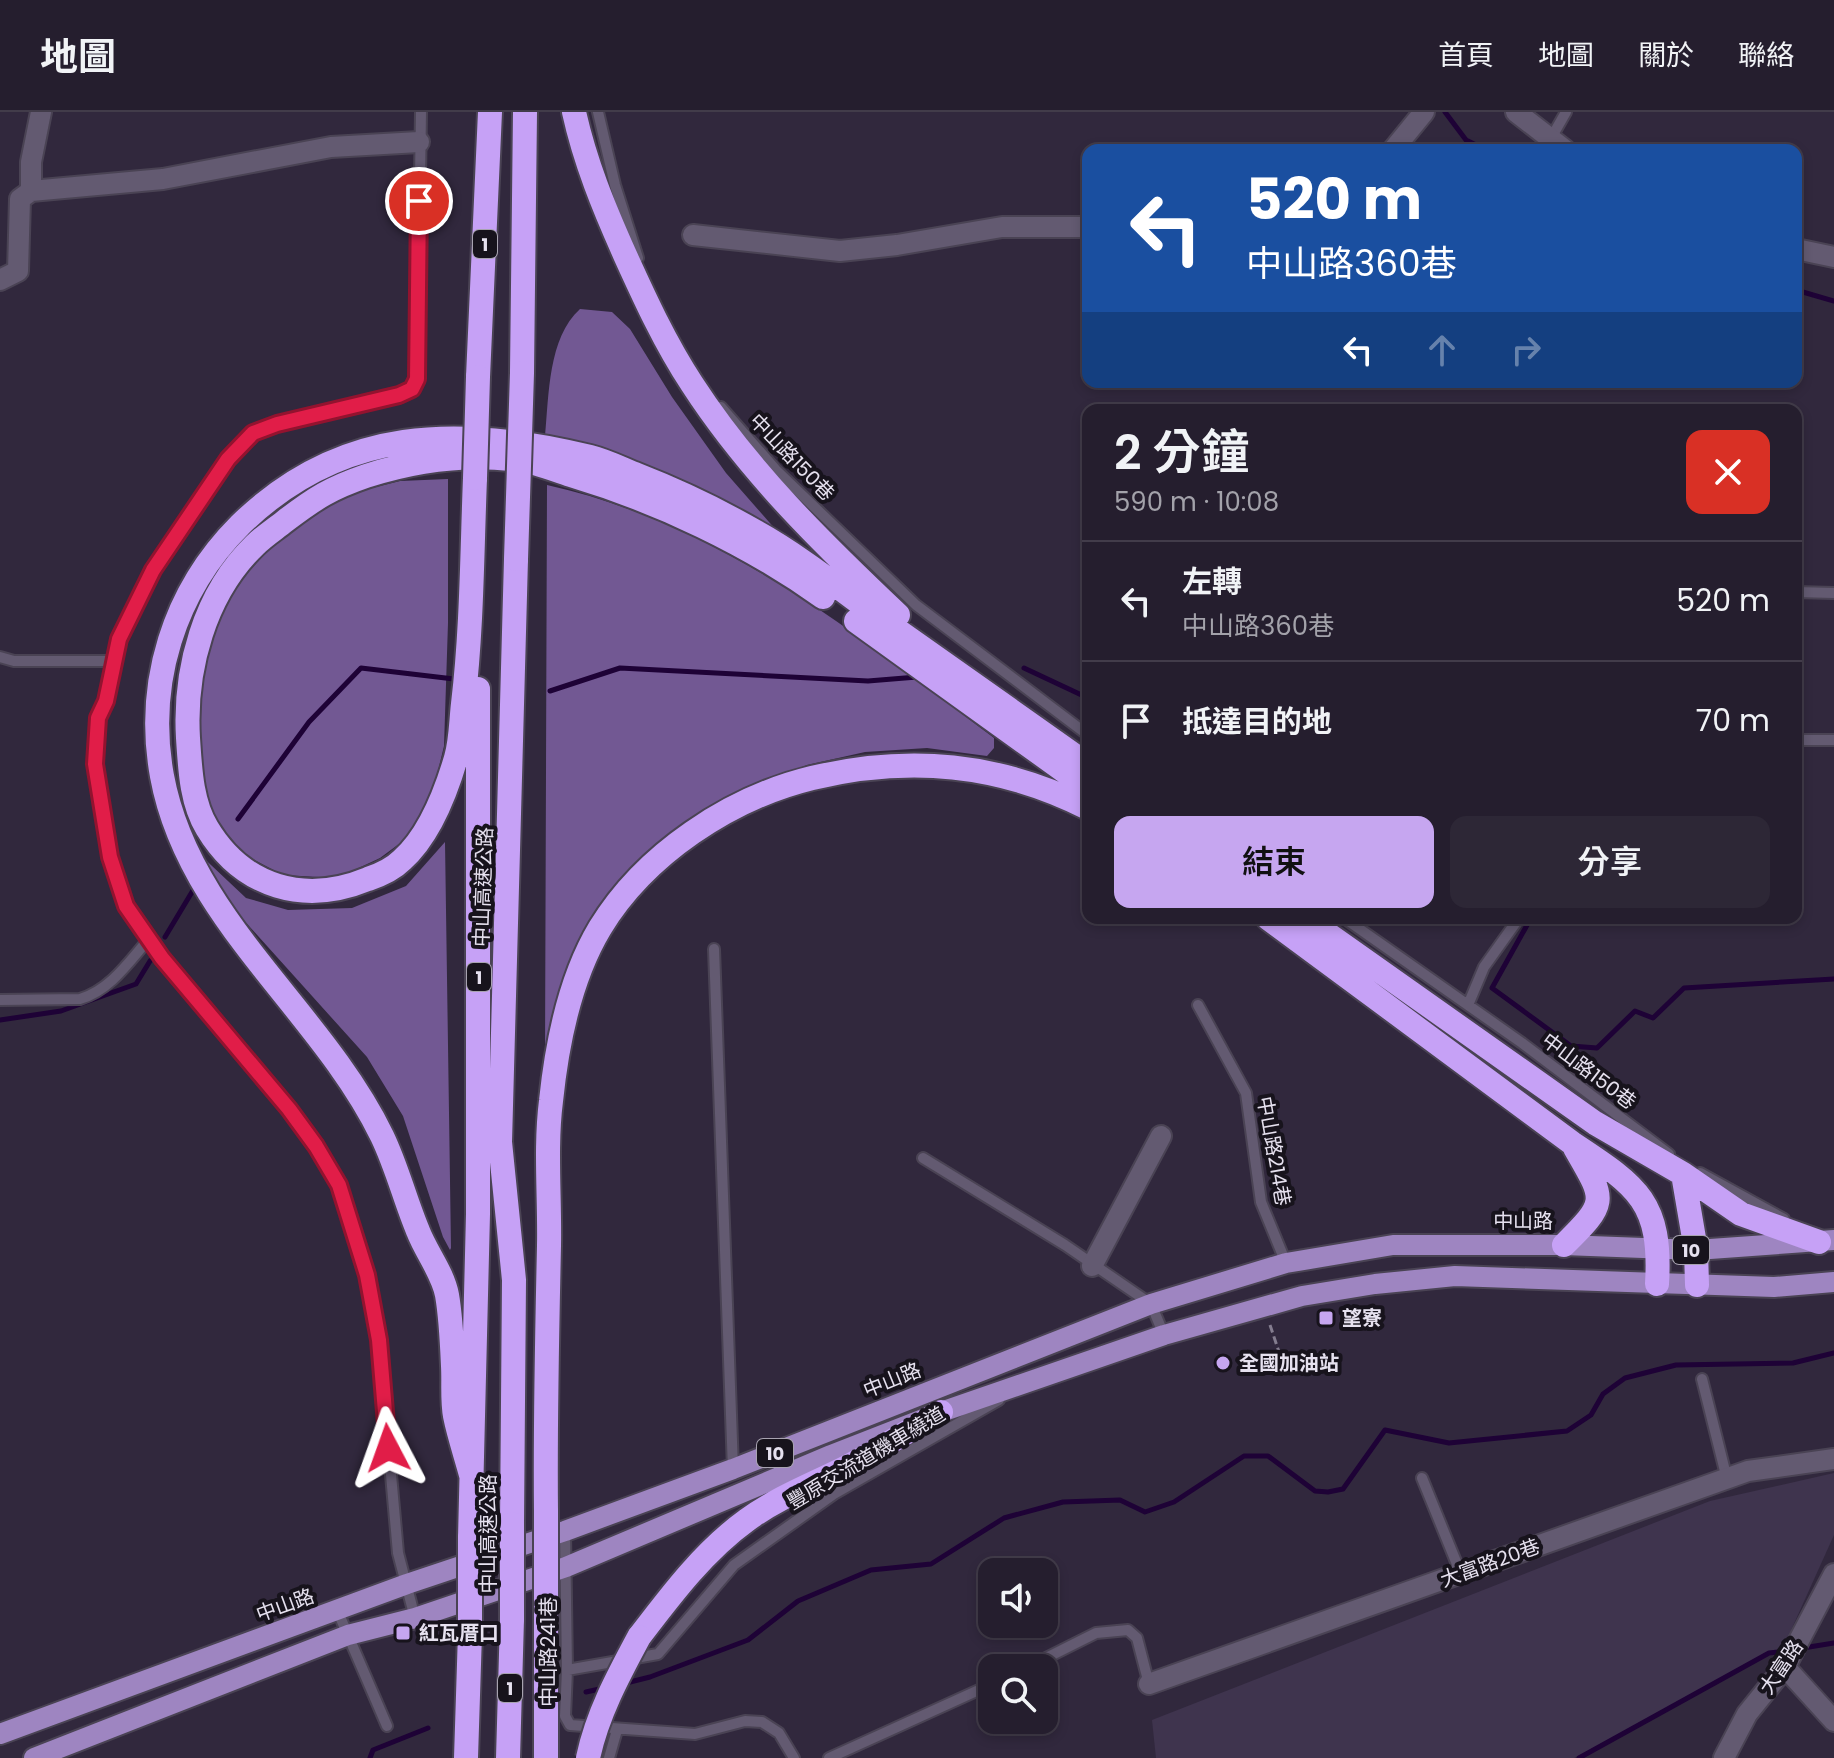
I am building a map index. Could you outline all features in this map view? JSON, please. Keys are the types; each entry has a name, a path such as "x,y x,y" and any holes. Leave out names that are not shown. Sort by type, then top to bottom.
{"highway":[{"name":"中山高速公路","path":"466,1758 478,1214 479,789 475,478 490,112"},
{"name":"中山高速公路","path":"508,1758 514,1280 500,1142 522,373 525,112"},
{"path":"574,112 597,192 658,327 692,384 730,438 817,539 928,644 940,660"},
{"path":"471,1475 454,1413 446,1289 417,1229 382,1135 328,1050 248,950 190,858 169,808 157,740 158,694 174,625 198,575 224,542 253,513 299,476 345,456 386,444 433,437 500,441 593,457 675,490 761,534 1082,761"},
{"path":"475,478 467,671 457,755 439,804 402,861 354,885 318,892 285,890 253,874 229,859 205,826 197,804 189,761 186,711 201,629 231,574 254,546 331,487 437,457 520,460 645,500 723,538 806,586 1082,784"},
{"path":"546,1758 545,1434 550,1103 559,1044 570,1002 601,927 667,850 747,801 783,785 869,766 911,763 967,768 1020,780 1082,806"},
{"path":"1276,924 1568,1140 1617,1172 1648,1205 1659,1250 1657,1284"},
{"path":"1314,924 1587,1105 1741,1214 1826,1241"},
{"path":"1564,1245 1586,1224 1598,1203 1598,1188 1568,1140"},
{"path":"1683,1174 1696,1250 1697,1285"},
{"path":"588,1758 591,1740 612,1687 639,1637 693,1571 748,1520 941,1412"}],"main road":[{"name":"中山路","path":"0,1734 338,1612 407,1584 565,1531 733,1469 1151,1304 1286,1263 1393,1245 1564,1245 1696,1250 1826,1241"},
{"name":"10","path":"34,1758 348,1635 415,1618 566,1567 941,1412 1164,1335 1302,1296 1375,1284 1455,1276 1774,1287 1834,1282"}],"street":[{"path":"31,191 31,162 41,112"},
{"path":"1398,144 1424,112"},
{"path":"1516,112 1557,144"},
{"path":"0,280 18,271 20,199 31,191 163,179 331,147 419,142"},
{"path":"693,235 840,251 897,245 1002,227 1082,227"},
{"path":"1802,250 1834,257"},
{"path":"1092,1266 1161,1136"},
{"name":"大富路20巷","path":"1149,1684 1748,1471 1834,1459"},
{"name":"大富路","path":"1724,1758 1747,1714 1785,1667 1834,1574"},
{"path":"1785,1667 1834,1721"}],"lane":[{"path":"415,1618 398,1553 379,1340 367,1275 339,1185 289,1109 148,940 126,906 110,857 95,764 98,718 106,701 119,639 153,570 228,459 253,433 277,424 399,395 412,389 417,379 421,112"},
{"name":"中山路150巷","path":"598,112 615,185 642,273 701,383 776,470 916,605 1082,730"},
{"path":"1558,144 1566,112"},
{"path":"1802,592 1834,593"},
{"path":"0,657 14,661 112,661"},
{"path":"1802,740 1834,740"},
{"name":"中山路150巷","path":"1353,924 1468,1005 1587,1105 1679,1162 1826,1241"},
{"path":"1468,1005 1484,967 1515,924"},
{"path":"0,1000 80,999 90,996 110,982 148,940"},
{"path":"714,949 733,1469"},
{"name":"中山路214巷","path":"1198,1005 1246,1093 1261,1202 1286,1263"},
{"path":"1568,1140 1587,1105"},
{"path":"923,1158 1065,1245 1151,1304 1164,1335"},
{"name":"豐原交流道機車繞道","path":"567,1670 658,1654 734,1565 834,1494 1036,1379"},
{"path":"1702,1379 1727,1479"},
{"path":"1422,1478 1461,1574"},
{"name":"中山路241巷","path":"565,1531 565,1716 570,1725 695,1734 745,1721 762,1722 779,1733 794,1758"},
{"path":"338,1612 387,1726"},
{"path":"1054,1654 1096,1633 1128,1630 1137,1638 1149,1684"},
{"path":"829,1758 978,1690"},
{"path":"609,1758 617,1730"}],"path":[{"path":"1264,1307 1286,1373"}],"shaded area":[{"path":"580,309 612,312 630,329 672,397 726,473 783,538 545,436 549,385 556,351 569,321"},
{"path":"448,479 444,746 429,808 407,838 380,858 337,878 283,875 241,853 211,818 200,773 199,678 213,624 240,581 273,545 312,512 352,493 400,481"},
{"path":"547,485 610,502 670,526 728,554 783,586 890,660 994,738 994,748 987,756 927,748 865,752 807,765 730,797 652,850 545,1057"},
{"path":"445,842 450,1250 403,1116 367,1057 221,895 194,849 246,898 288,910 352,908 406,886"},
{"path":"1834,1473 1834,1535 1783,1648 1574,1758 1156,1758 1152,1720 1710,1501"}],"waterway":[{"path":"1445,112 1466,140 1474,144"},
{"path":"1802,292 1834,301"},
{"path":"238,819 309,722 361,668 454,679"},
{"path":"550,691 620,668 868,681 917,677"},
{"path":"1024,668 1082,695"},
{"path":"165,937 195,887"},
{"path":"1528,924 1492,988 1571,1046 1597,1048 1635,1011 1653,1018 1684,988 1834,979"},
{"path":"0,1020 61,1011 136,984 150,961"},
{"path":"626,1683 748,1640 798,1601 871,1570 931,1564 1004,1518 1063,1502 1120,1500 1145,1512 1174,1502 1244,1456 1268,1456 1315,1491 1328,1492 1343,1489 1385,1430 1449,1443 1567,1431 1591,1415 1603,1394 1625,1378 1676,1365 1793,1363 1834,1353"},
{"path":"1803,1648 1834,1643"},
{"path":"1579,1758 1769,1653 1786,1651"},
{"path":"586,1692 604,1688"},
{"path":"370,1758 373,1750 428,1728"}],"place":[{"name":"望寮","path":"1326,1318"},
{"name":"全國加油站","path":"1223,1363"},
{"name":"紅瓦厝口","path":"403,1633"}],"route":[{"path":"388,1448 379,1340 367,1275 339,1185 289,1109 162,958 126,906 110,857 95,764 98,718 106,701 119,639 153,570 228,459 253,433 412,389 417,379 419,201"}]}
